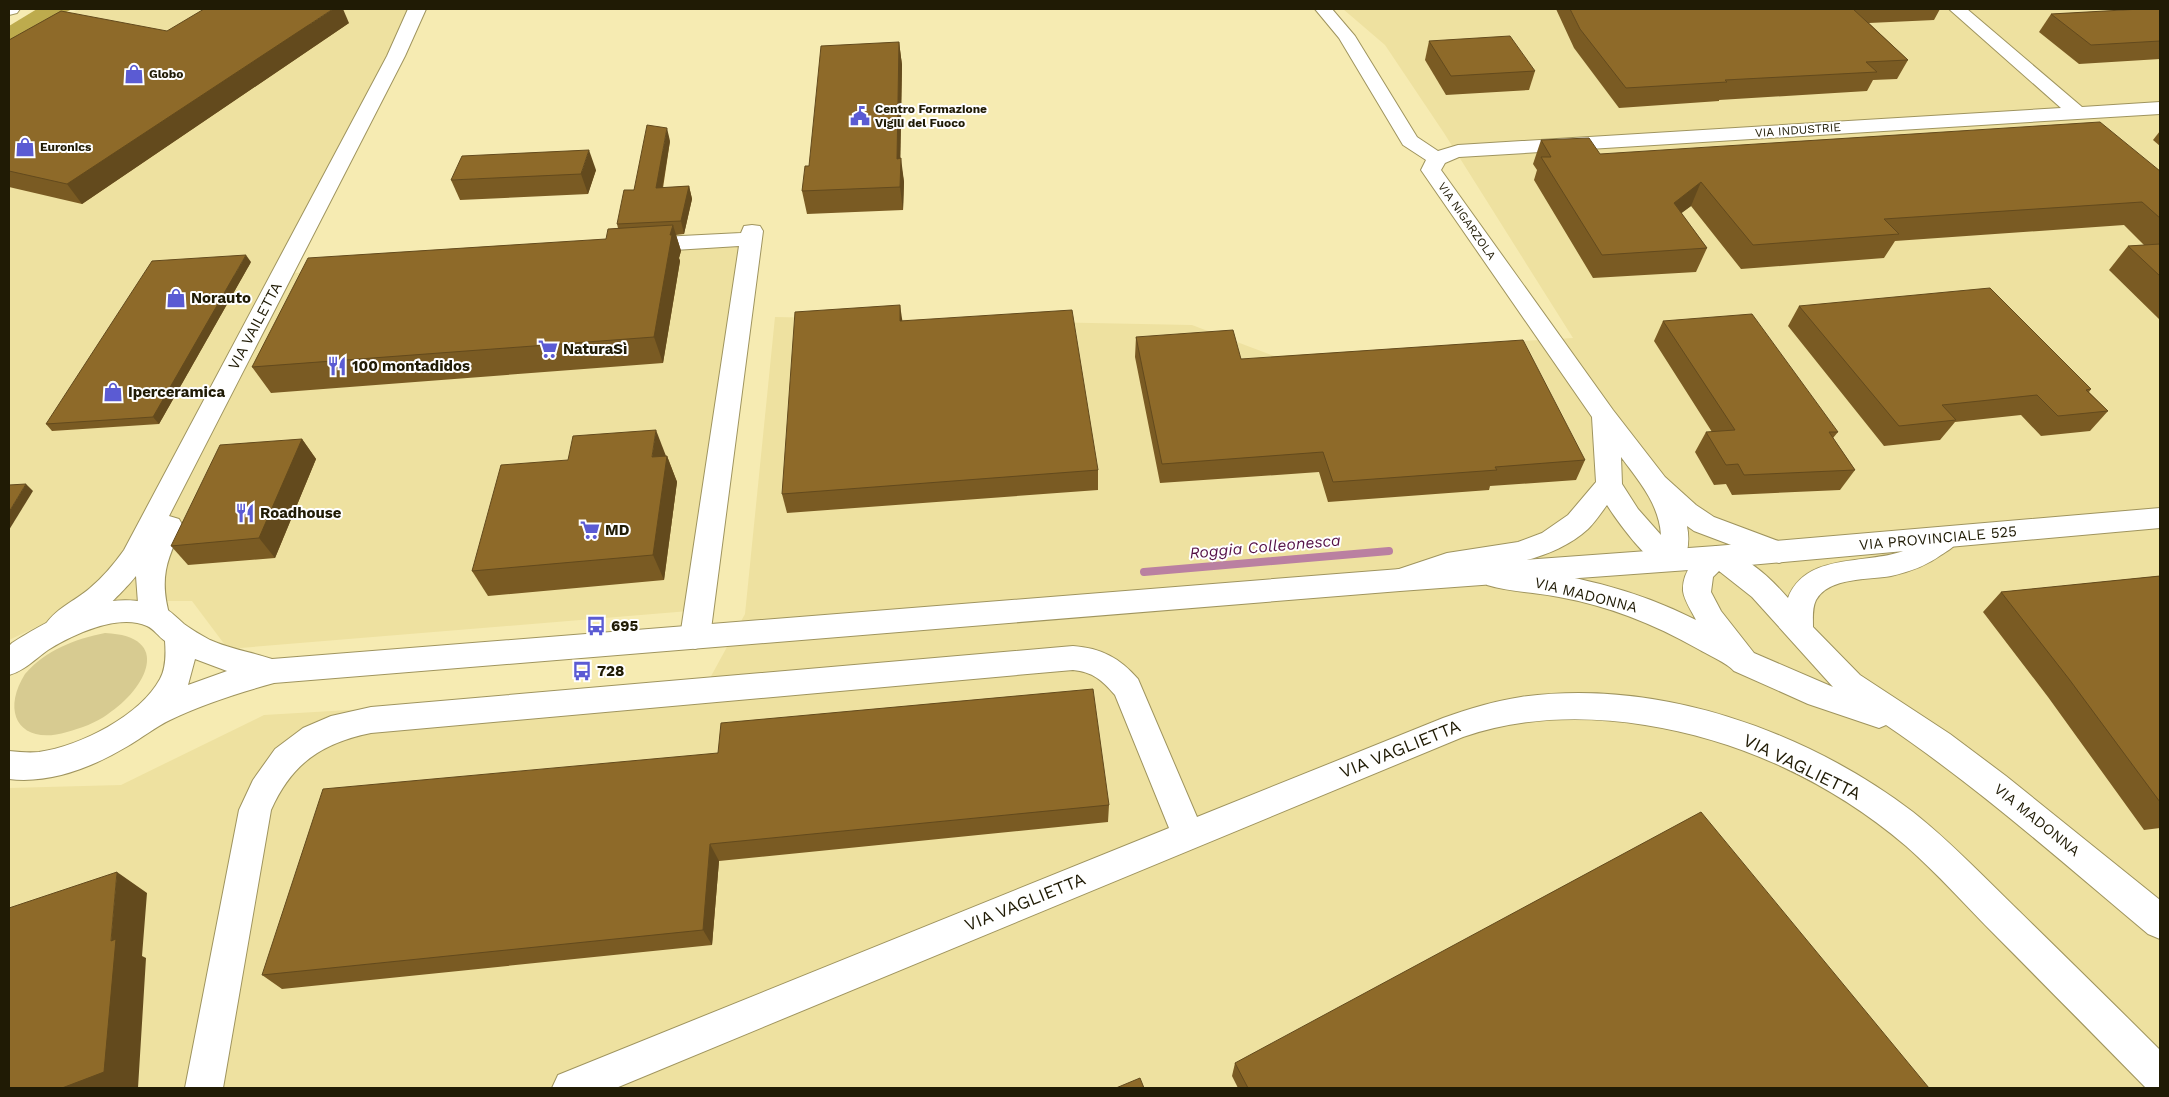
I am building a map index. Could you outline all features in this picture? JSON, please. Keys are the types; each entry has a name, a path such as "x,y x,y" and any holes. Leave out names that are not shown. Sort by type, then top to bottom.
{"street":[{"name":"VIA VAILETTA","path":"40,639 95,602 121,576 134,557 396,56 417,9"},
{"name":"VIA VAILETTA","path":"156,617 148,587 155,556 308,262 434,9"},
{"name":"VIA NIGARZOLA","path":"1323,9 1346,36 1410,141 1438,159 1431,170 1604,416 1656,484 1687,512 1704,524 1779,552"},
{"path":"1957,9 2078,113"},
{"name":"VIA INDUSTRIE","path":"1438,159 1446,154 1458,151 2160,108"},
{"path":"621,246 752,235 695,637"},
{"name":"VIA NIGARZOLA","path":"1604,416 1610,464 1609,484 1622,508 1638,530 1670,560 1676,543 1673,522 1656,484"},
{"path":"1400,580 1447,564 1512,554 1552,540 1578,522 1609,484"},
{"name":"VIA PROVINCIALE 525","path":"1475,574 1779,552 2160,518"},
{"path":"1799,631 1799,608 1802,600 1805,594 1818,582 1843,572 1898,564 1911,560 1947,537"},
{"name":"VIA MADONNA","path":"1744,662 1710,619 1697,592 1700,573 1716,557 1734,566 1758,583 1799,631 1849,684 1939,744 1995,786 2160,922"},
{"path":"147,716 214,688 274,671 1475,574"},
{"name":"VIA MADONNA","path":"1475,574 1553,584 1610,598 1668,619 1744,662 1819,695 1909,725"},
{"path":"9,663 40,639 64,627 100,615 139,613 156,617 178,636 216,656 274,671"},
{"path":"9,765 25,766 64,760 110,741 147,716 166,697 177,678 181,657 178,636"},
{"path":"204,1088 255,810 268,781 288,755 313,736 342,725 371,720 1064,659 1088,659 1106,667 1127,688 1188,835"},
{"name":"VIA VAGLIETTA","path":"571,1088 1454,727 1498,713 1523,708 1558,706 1614,708 1687,719 1747,738 1797,760 1841,783 1892,815 1944,860 2160,1076"}],"shaded area":[{"path":"37,9 72,9 9,42 9,26"},
{"path":"78,9 406,9 407,19 277,274 745,244 689,611 228,649 192,601 91,601 9,640 9,48"},
{"path":"1343,9 2160,9 2160,1088 9,1088 9,788 121,785 264,715 704,689 745,614 775,317 1192,325 1274,356 1573,338 1444,133 1385,45"},
{"path":"105,633 126,636 140,643 146,653 147,665 142,678 122,703 98,720 67,732 51,735 38,734 27,730 19,723 15,714 15,702 18,689 25,674 42,658 52,652 72,642"}],"building":[{"path":"204,9 333,9 67,184 9,171 9,40 61,11 167,31"},
{"path":"1570,9 1853,9 1908,60 1866,62 1877,72 1725,80 1727,82 1626,88 1580,29"},
{"path":"2160,9 2160,41 2091,45 2051,14"},
{"path":"1510,36 1535,71 1451,76 1429,41"},
{"path":"899,42 897,159 901,158 900,187 802,191 805,166 809,166 821,46"},
{"path":"2100,122 2160,171 2160,218 2142,202 1884,219 1899,234 1753,245 1701,182 1674,203 1707,248 1602,255 1541,157 1551,157 1541,140 1589,138 1600,154"},
{"path":"647,125 667,128 656,188 689,186 681,221 617,224 624,190 634,190"},
{"path":"589,150 581,174 451,180 462,156"},
{"path":"673,225 654,337 252,367 308,258 606,239 608,229"},
{"path":"2160,244 2160,276 2128,246"},
{"path":"246,255 153,417 46,424 152,261"},
{"path":"1990,288 2091,389 2086,390 2108,411 2058,416 2037,395 1942,405 1956,420 1899,426 1799,306"},
{"path":"900,305 900,321 1072,310 1098,470 782,494 795,312"},
{"path":"1752,314 1838,432 1829,432 1855,470 1744,475 1738,464 1726,465 1706,432 1735,430 1663,321"},
{"path":"1233,330 1241,359 1523,340 1585,460 1495,467 1497,470 1333,482 1323,452 1162,464 1136,337"},
{"path":"656,430 652,457 667,456 653,555 472,571 501,465 568,460 573,436"},
{"path":"302,439 259,538 171,546 220,445"},
{"path":"26,484 9,512 9,485"},
{"path":"2160,576 2160,802 2069,679 2001,592"},
{"path":"1093,689 1109,805 710,844 703,930 262,975 323,789 718,753 721,723"},
{"path":"1701,812 1929,1088 1248,1088 1235,1063"},
{"path":"117,872 111,941 116,939 104,1072 62,1088 9,1088 9,908"},
{"path":"1140,1078 1144,1088 1116,1088"}],"waterway":[{"name":"Roggia Colleonesca","path":"1144,572 1389,551"}],"place":[{"name":"Globo","path":"134,74"},
{"name":"Centro Formazione Vigili del Fuoco","path":"860,116"},
{"name":"Euronics","path":"25,147"},
{"name":"Norauto","path":"176,298"},
{"name":"NaturaSì","path":"548,349"},
{"name":"100 montadidos","path":"337,366"},
{"name":"Iperceramica","path":"113,392"},
{"name":"Roadhouse","path":"245,513"},
{"name":"MD","path":"590,530"},
{"name":"695","path":"596,626"},
{"name":"728","path":"582,671"}]}
